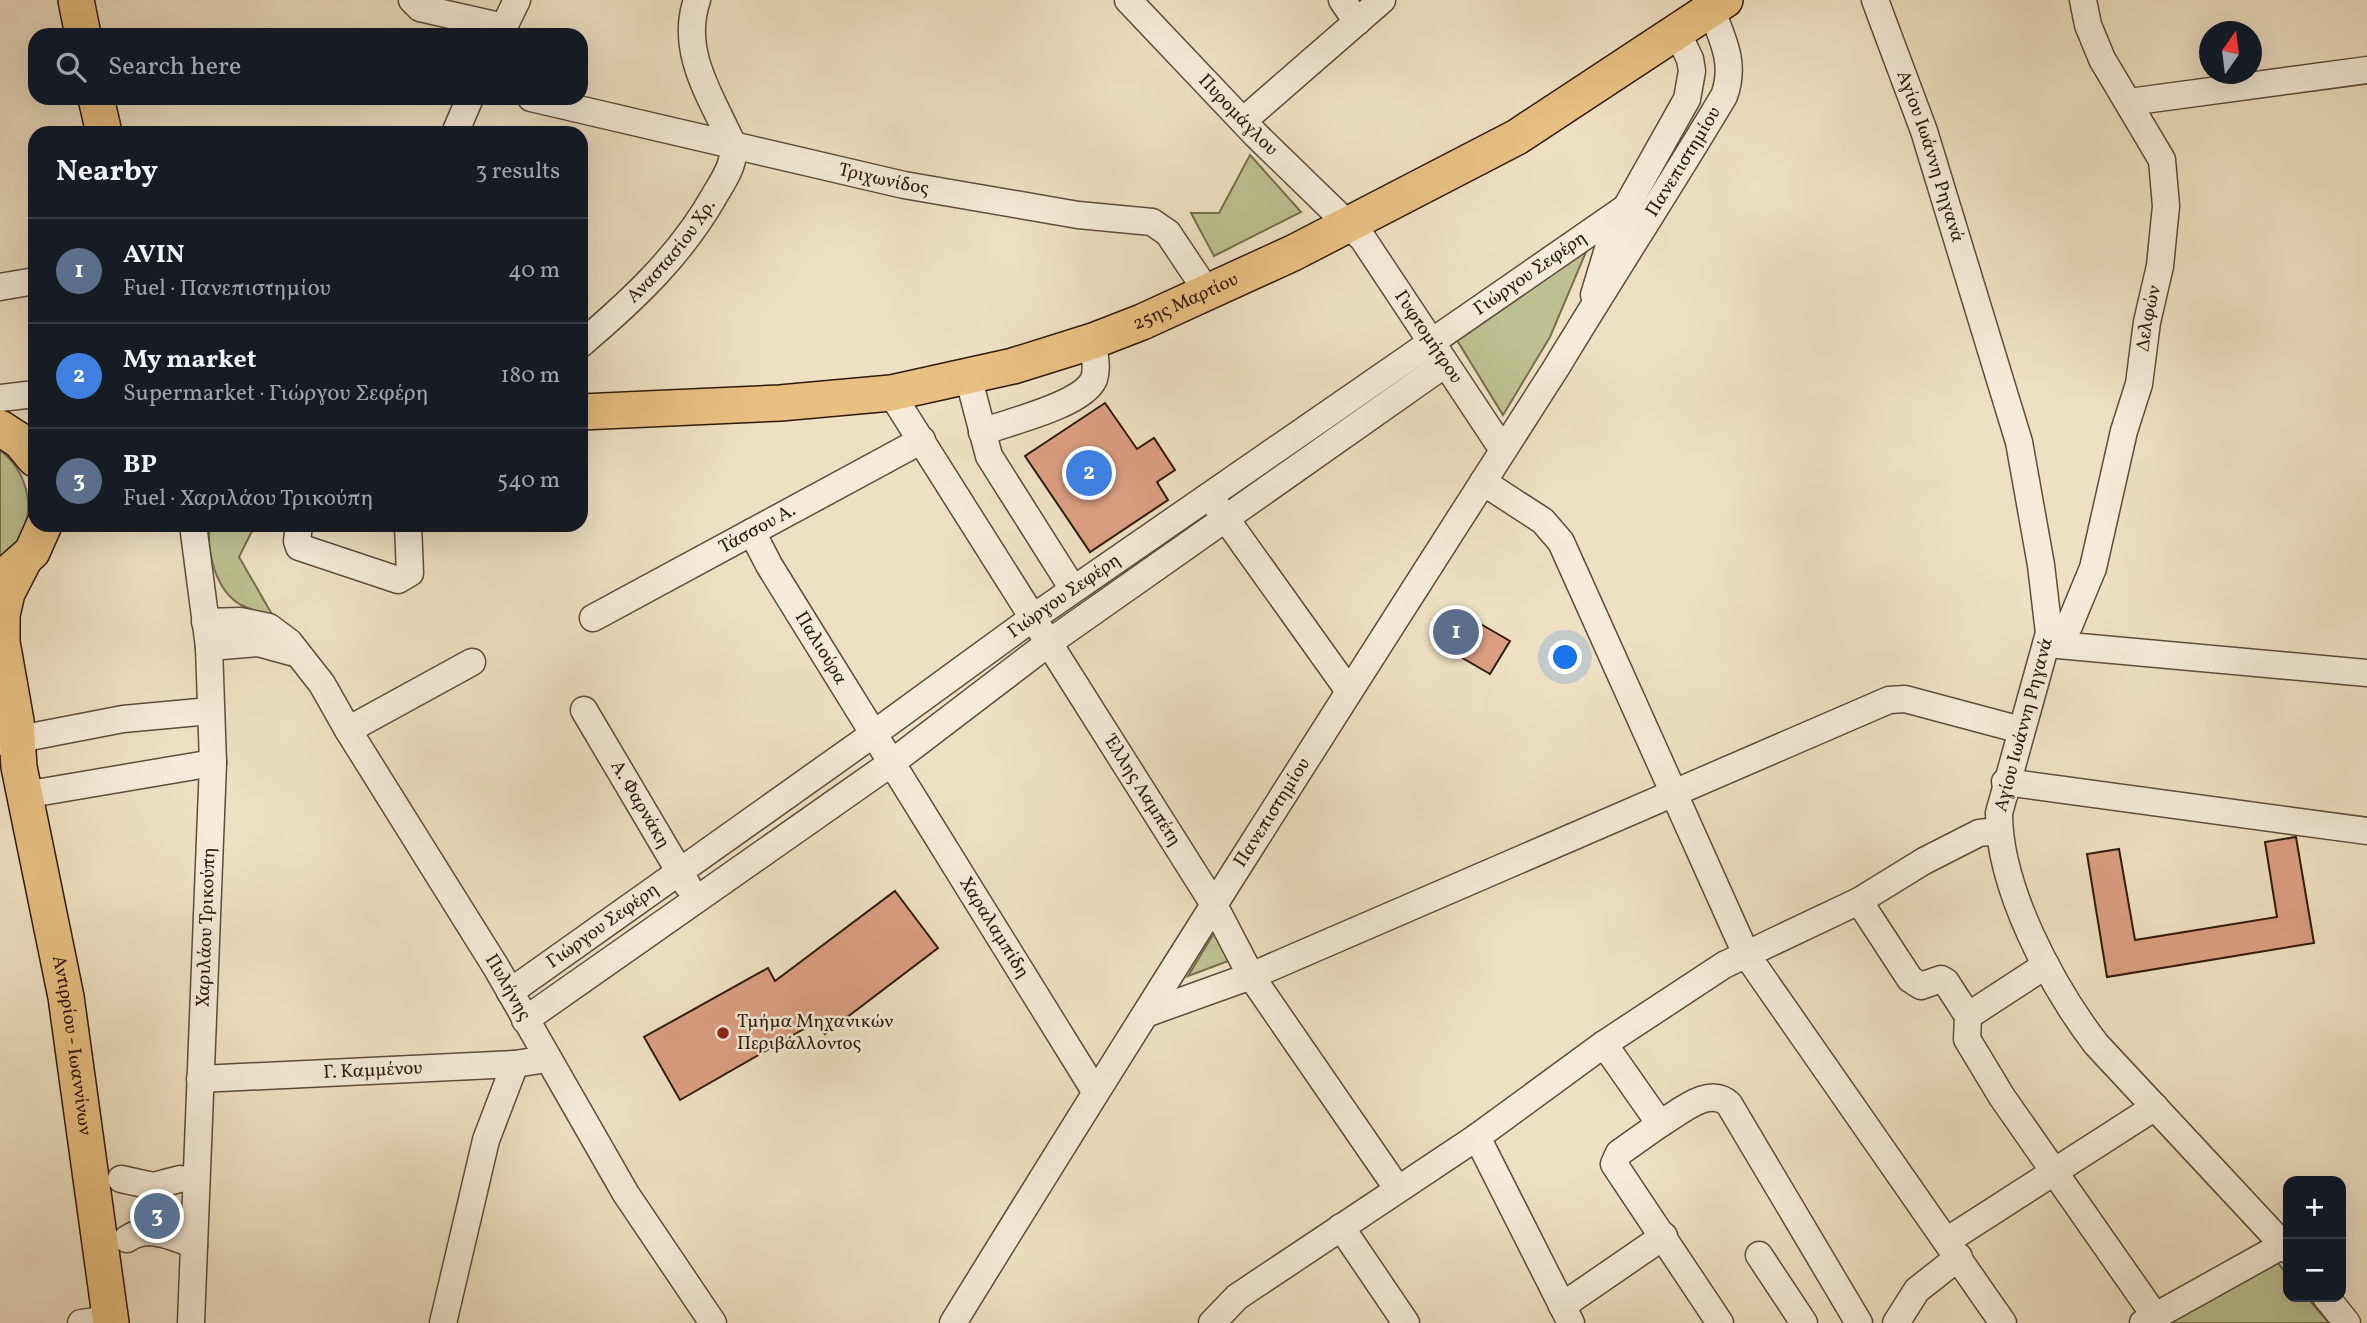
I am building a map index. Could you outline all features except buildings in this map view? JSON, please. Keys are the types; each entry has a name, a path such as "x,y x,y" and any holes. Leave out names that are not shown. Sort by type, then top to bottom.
{"main road":[{"path":"76,0 82,28"},
{"name":"25ης Μαρτίου","path":"588,412 780,403 891,393 1013,366 1093,341 1208,293 1350,225 1517,137 1718,5"},
{"path":"98,105 102,126"},
{"name":"Αντιρρίου - Ιωαννίνων","path":"41,532 38,541 12,570 1,623 13,755 66,997 101,1322"}],"street":[{"path":"412,0 421,8 491,28"},
{"path":"503,28 517,0"},
{"path":"697,0 692,29 696,63 711,103 732,143"},
{"name":"Πυρομάγλου","path":"1128,0 1243,121 1350,225"},
{"path":"1342,0 1357,22"},
{"path":"1243,121 1382,0"},
{"name":"Αγίου Ιωάννη Ρηγανά","path":"1875,0 1920,119 2019,442 2036,530 2048,639 2005,782 1999,831 2013,885 2046,965 2073,1014 2283,1245"},
{"name":"Δελφών","path":"2048,639 2070,626 2093,568 2116,465 2142,371 2147,322 2160,266 2166,206 2165,172 2154,144 2102,59 2088,25 2083,0"},
{"name":"Πανεπιστημίου","path":"953,1323 1095,1091 1148,1013 1213,903 1483,482 1592,304 1630,252 1724,96 1731,73 1718,5"},
{"name":"Πανεπιστημίου","path":"1592,304 1604,255 1624,209 1686,99 1692,71 1690,58 1677,32"},
{"path":"2129,102 2367,70"},
{"path":"458,126 467,105"},
{"name":"Τριχωνίδος","path":"560,105 686,135 732,143 904,186 1078,215 1152,222 1168,233 1208,293"},
{"name":"Αναστασίου Χρ.","path":"588,338 681,249 723,181 733,155 732,143"},
{"name":"Γιώργου Σεφέρη","path":"510,992 1073,589 1624,209"},
{"name":"Γυφτομήτρου","path":"1350,225 1378,260 1503,450"},
{"path":"0,287 28,282"},
{"path":"982,432 1074,399 1087,389 1096,371 1093,341"},
{"name":"Γιώργου Σεφέρη","path":"525,1020 890,764 1050,642 1445,364"},
{"path":"968,376 989,456 1073,589"},
{"name":"Έλλης Λαμπέτη","path":"891,393 1213,903 1251,976 1397,1188"},
{"path":"0,398 28,395"},
{"name":"Τάσσου Α.","path":"593,618 922,440"},
{"path":"1483,482 1544,521 1561,542 1746,954 2003,1323"},
{"path":"1209,495 1349,691"},
{"name":"Χαριλάου Τρικούπη","path":"191,1323 213,763 207,635 196,532"},
{"path":"298,532 299,547 398,580 410,573 408,532"},
{"name":"Παλιούρα","path":"752,532 890,764"},
{"name":"Πυλήνης","path":"207,635 240,621 269,627 289,642 322,684 510,992 626,1194 713,1323"},
{"path":"2048,639 2367,673"},
{"path":"348,730 472,662"},
{"path":"1148,1013 1251,976 1889,700 1905,699 2021,730"},
{"name":"Α. Φαρνάκη","path":"584,710 696,900"},
{"path":"13,755 123,719 209,711"},
{"path":"13,755 213,763"},
{"name":"Χαραλαμπίδη","path":"890,764 1095,1091"},
{"path":"2005,782 2367,831"},
{"path":"1212,1323 1237,1297 1476,1137 1604,1044 1746,954 1858,901 1979,833 1999,831"},
{"path":"1858,901 1910,979 1926,986 1937,980 1944,980 1968,1016 1966,1039 2149,1320 2283,1250"},
{"path":"1968,1016 2046,965"},
{"path":"1604,1044 1660,1124"},
{"name":"Γ. Καμμένου","path":"200,1079 516,1064 547,1059"},
{"path":"443,1323 486,1140 516,1064"},
{"path":"1720,1323 1614,1164 1619,1153 1660,1124 1705,1098 1718,1097 1729,1104 1859,1323"},
{"path":"1896,1323 1917,1290 1953,1249 2055,1172 2155,1107"},
{"path":"1476,1137 1567,1314 1664,1236"},
{"path":"121,1179 153,1186 180,1179"},
{"path":"153,1186 156,1232"},
{"path":"1341,1227 1406,1323"},
{"path":"127,1239 138,1233 156,1232 194,1245"},
{"path":"1759,1255 1804,1323"},
{"path":"2330,1302 2347,1323"}],"green space":[{"path":"1250,155 1301,212 1214,256 1191,213 1219,213"},
{"path":"1591,240 1550,337 1503,415 1455,337"},
{"path":"0,450 12,461 20,475 28,504 27,520 22,534 13,547 0,558"},
{"path":"209,532 252,532 239,557 273,616 253,610 232,599 219,581 211,558"},
{"path":"1214,933 1231,960 1188,976"},
{"path":"2278,1263 2283,1269 2283,1302 2311,1302 2329,1323 2170,1323"}],"place":[{"name":"My market","path":"1089,473"},
{"name":"AVIN","path":"1456,632"},
{"name":"Τμήμα Μηχανικών Περιβάλλοντος","path":"723,1033"},
{"name":"BP","path":"157,1216"}]}
